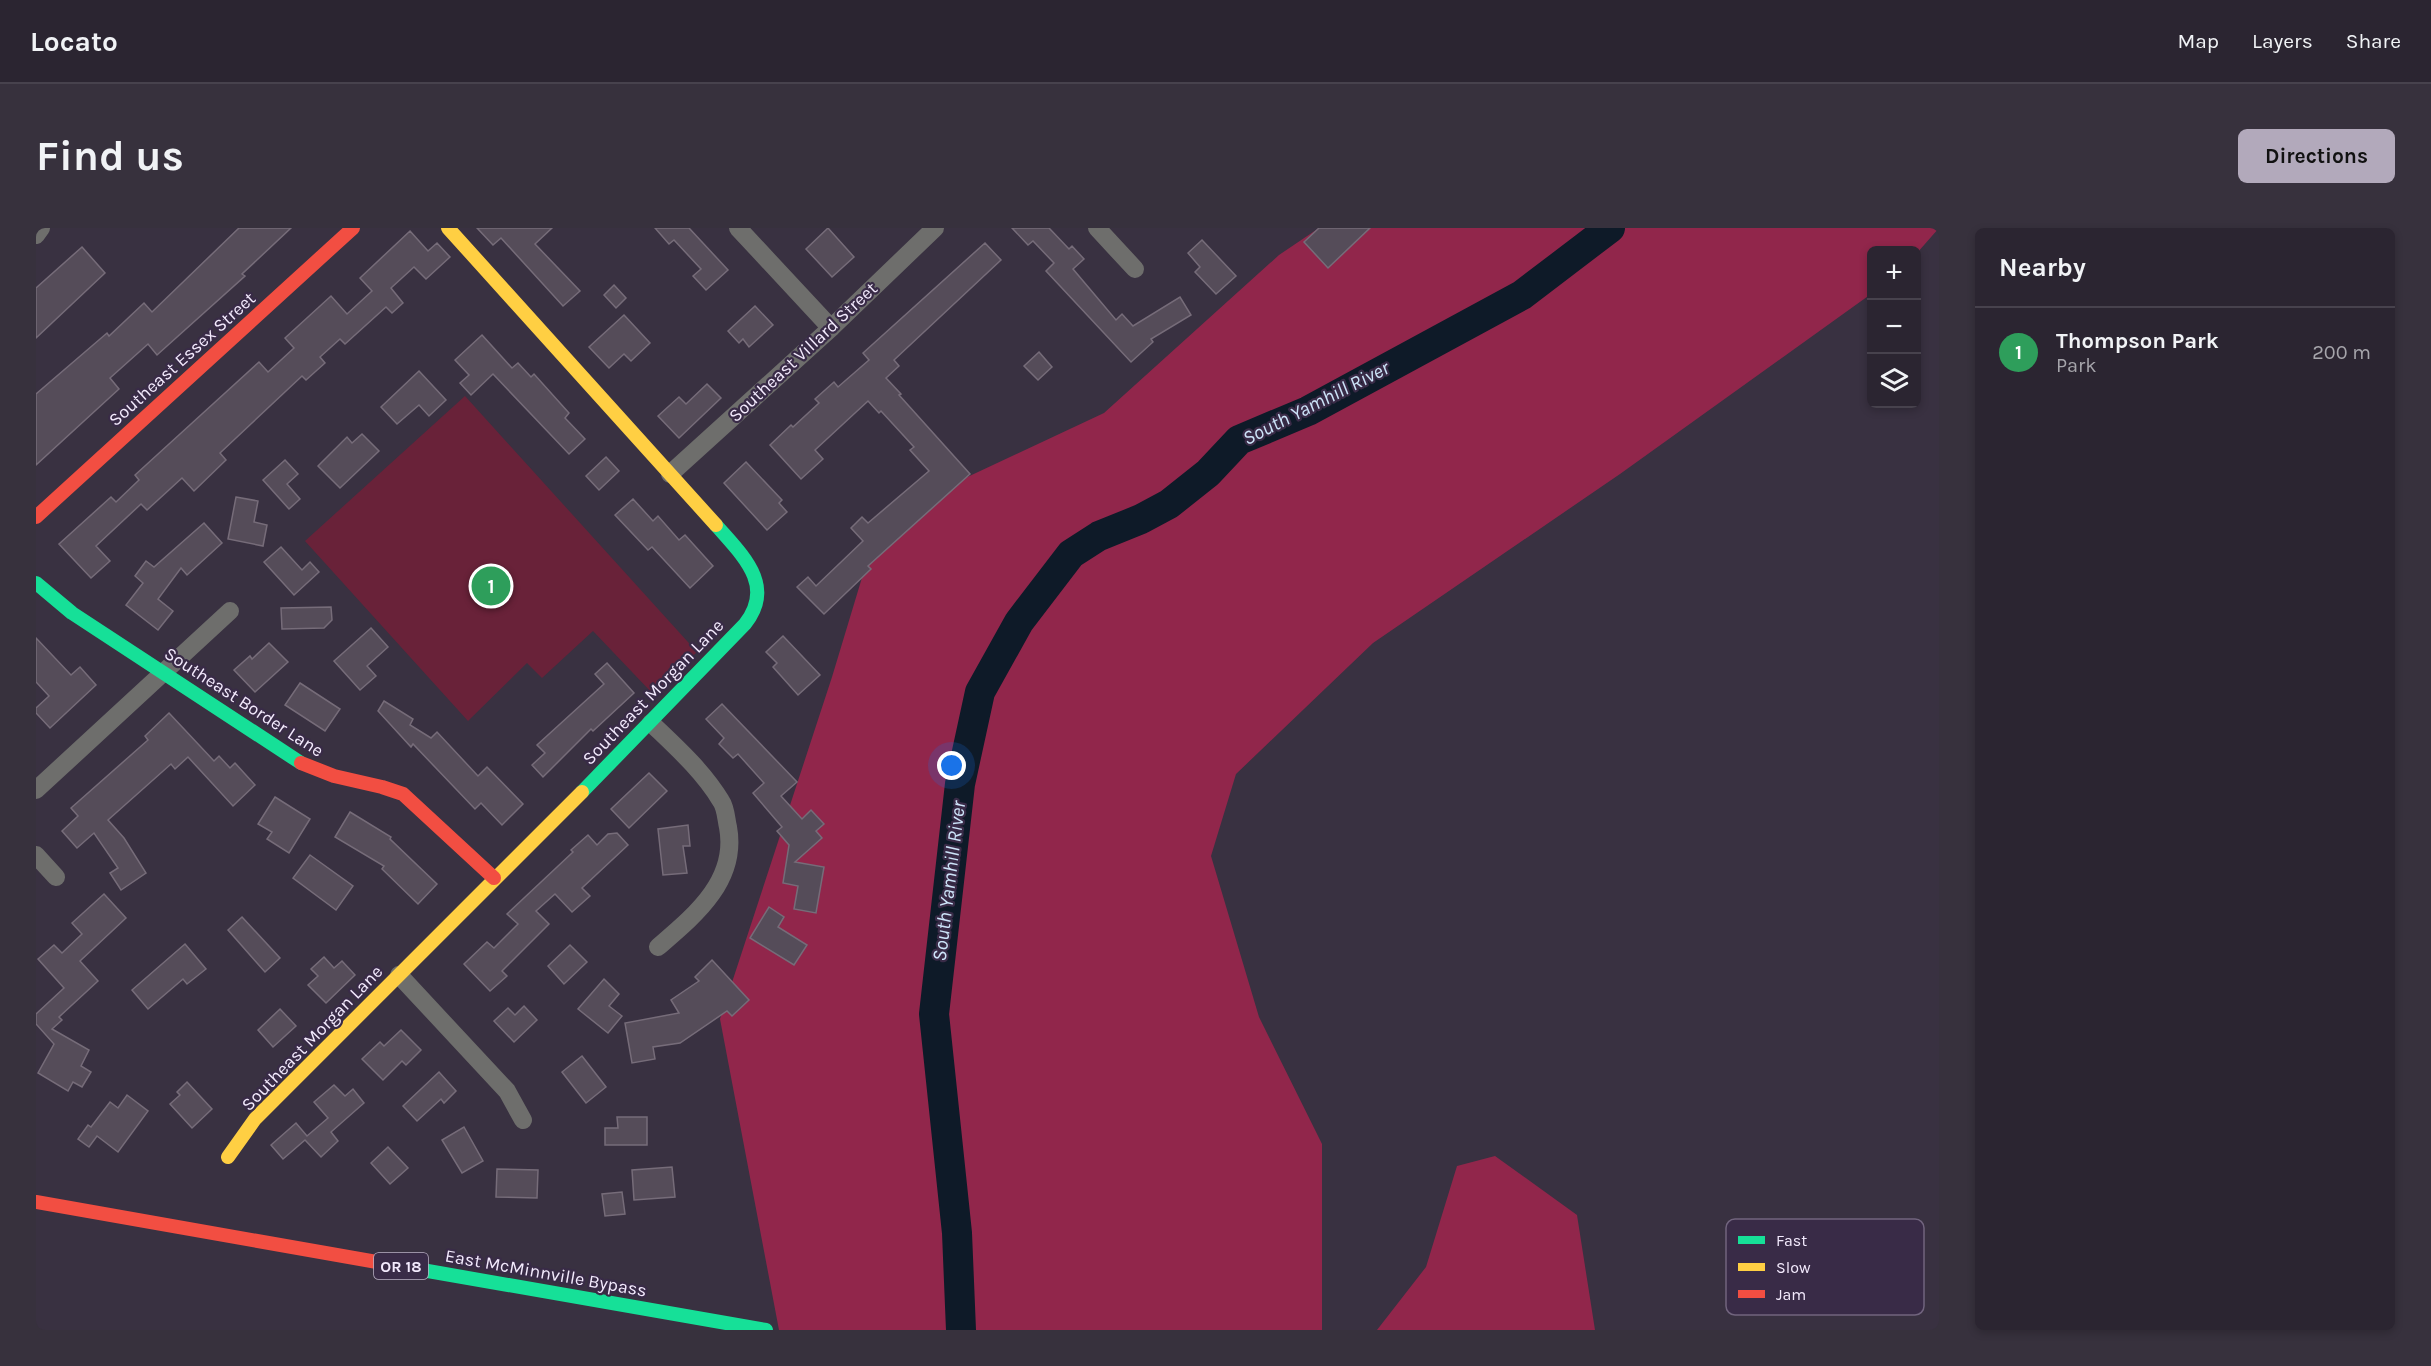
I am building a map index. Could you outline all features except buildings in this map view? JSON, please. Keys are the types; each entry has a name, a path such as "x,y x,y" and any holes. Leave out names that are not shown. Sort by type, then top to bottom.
{"main road":[{"name":"Southeast Essex Street","path":"36,517 353,228"},
{"name":"Southeast Morgan Lane","path":"228,1157 255,1119 651,723 745,624 757,606 758,588 751,567 448,228"},
{"name":"Southeast Border Lane","path":"36,583 72,613 165,672 295,760 322,772 349,780 389,787 403,794 494,878"},
{"name":"East McMinnville Bypass","path":"36,1202 766,1330"}],"street":[{"path":"36,235 41,228"},
{"path":"738,228 831,328"},
{"name":"Southeast Villard Street","path":"670,474 831,328 935,228"},
{"path":"1097,228 1135,268"},
{"path":"36,790 230,611"},
{"path":"651,723 695,766 723,803 730,839 726,865 712,895 694,916 658,947"},
{"path":"36,855 56,877"},
{"path":"399,975 507,1091 523,1120"}],"shaded area":[{"path":"1319,228 1939,228 1921,248 1921,246 1867,246 1867,297 1620,474 1373,643 1236,774 1211,856 1259,1017 1322,1144 1322,1330 779,1330 720,1019 832,677 880,518 1104,413 1279,255"},
{"path":"465,396 697,652 653,694 593,631 542,678 527,663 468,721 305,541"},
{"path":"1495,1156 1577,1215 1595,1330 1377,1330 1426,1267 1457,1166"}],"waterway":[{"name":"South Yamhill River","path":"961,1330 957,1233 934,1014 960,784 980,692 1019,622 1071,554 1099,536 1141,519 1169,504 1208,473 1239,440 1308,411 1522,295 1610,228"}],"traffic: fast":[{"path":"582,792 745,624 754,610 757,596 752,571 745,559 716,525"},
{"path":"36,583 72,613 301,763"},
{"path":"405,1267 766,1330"}],"traffic: slow":[{"path":"448,228 716,525"},
{"path":"228,1157 255,1119 582,792"}],"traffic: jam":[{"path":"36,517 353,228"},
{"path":"301,763 334,776 403,794 494,878"},
{"path":"36,1202 405,1267"}],"place":[{"name":"Thompson Park","path":"491,586"}]}
